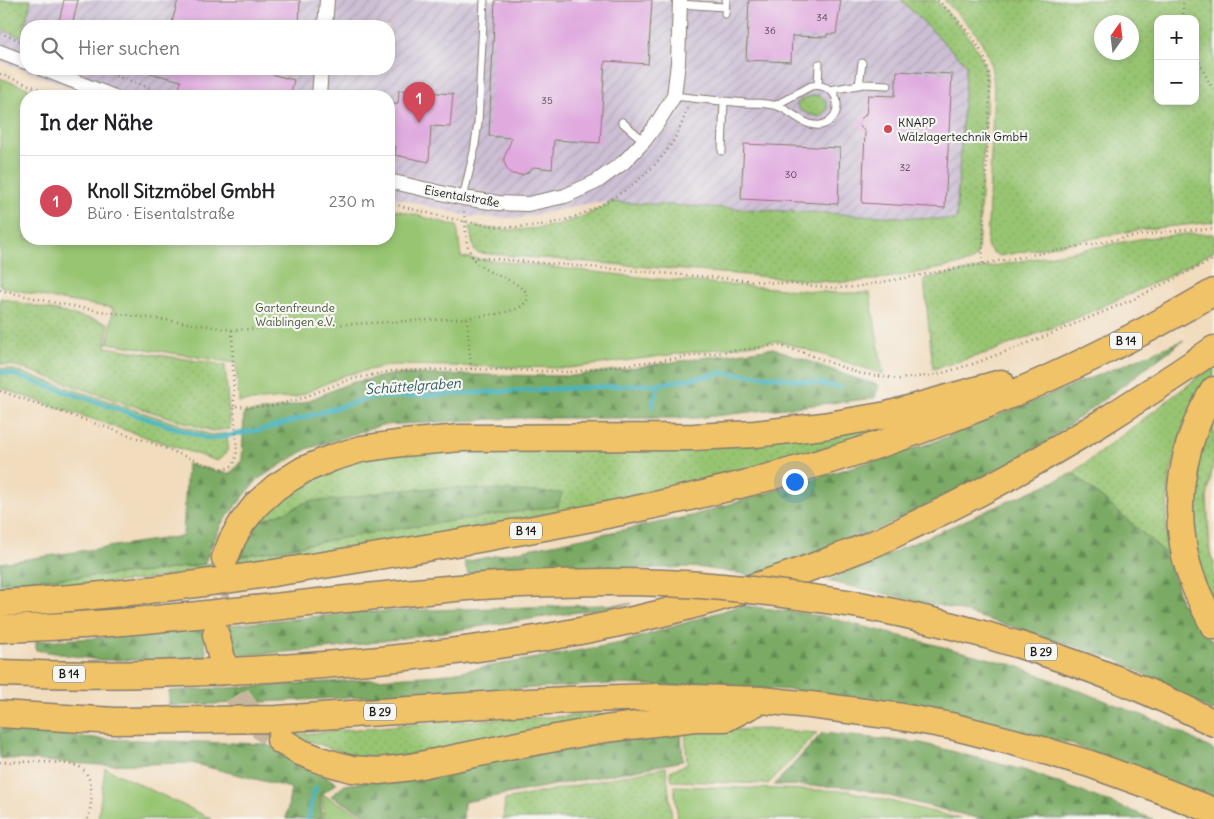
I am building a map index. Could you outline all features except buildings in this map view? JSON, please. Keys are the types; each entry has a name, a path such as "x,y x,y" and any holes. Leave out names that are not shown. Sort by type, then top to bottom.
{"highway":[{"name":"B 14","path":"0,603 84,597 166,588 288,571 595,518 750,483 868,449 946,421 1035,384 1137,335 1214,292"},
{"name":"B 14","path":"0,673 178,674 378,660 551,636 619,623 714,599 791,574 876,543 950,508 1023,469 1078,436 1181,372 1214,349"},
{"path":"224,558 242,523 257,504 276,487 303,470 332,458 362,449 461,438 694,437 754,434 823,426 887,415 999,383 1035,384"},
{"path":"1214,390 1194,430 1186,458 1181,489 1180,521 1183,545 1190,574 1214,626"},
{"name":"B 29","path":"0,629 162,619 439,589 523,584 607,582 670,583 722,587 781,593 860,605 913,615 962,628 1080,665 1140,688 1214,723"},
{"name":"B 29","path":"0,714 115,721 277,719 578,700 657,698 761,700 902,717 950,726 1090,764 1214,811"},
{"path":"280,740 300,752 323,761 352,768 380,771 411,767 605,729 695,718 726,718 761,700"}],"street":[{"path":"325,20 327,0"},
{"name":"Eisentalstraße","path":"395,182 463,198 498,203 528,204 564,196 596,182 624,162 644,141 674,96 678,63 680,2"},
{"path":"0,52 20,60"},
{"path":"58,75 97,90"},
{"path":"319,90 321,75"}],"lane":[{"path":"463,198 474,151 478,123 484,0"},
{"path":"680,2 725,7"},
{"path":"859,85 862,63"},
{"path":"818,85 819,64"},
{"path":"674,96 776,105 813,125 820,125 832,119 838,107 834,94 824,86 818,85 811,86 776,105"},
{"path":"830,90 859,85 888,85"},
{"path":"722,151 724,101"},
{"path":"622,122 644,141"}],"path":[{"path":"938,0 970,35 981,52 989,71 990,90 982,264"},
{"path":"1183,15 1185,0"},
{"path":"0,33 20,41"},
{"path":"1198,60 1214,92"},
{"path":"0,74 42,90"},
{"path":"114,75 155,90"},
{"path":"0,290 48,302 232,330 467,318 514,310 522,306 528,299 526,291 515,283 477,264 467,244 465,222 395,204"},
{"path":"472,257 837,288 873,284 1142,235 1183,230 1214,229"},
{"path":"234,406 273,406 297,400 348,380 392,371 471,369 570,372 777,345 805,353 858,373 899,379 935,375 973,364 1046,336 1134,299 1214,259"},
{"path":"467,318 471,369"},
{"path":"0,391 49,406 152,443 206,465 225,469 234,465 237,452 232,330"},
{"path":"0,762 67,763 81,768 89,778 91,787 88,819"}],"shaded area":[{"path":"0,0 901,0 966,64 956,220 596,202 519,218 471,217 395,198 395,90 77,90 37,75 395,75 395,20 20,20 20,69 0,61"}],"green space":[{"path":"0,0 31,0 26,20 20,20 20,36 0,29"},
{"path":"901,0 936,0 973,42 986,72 985,130 981,130 981,140 984,141 978,250 976,257 971,262 919,273 866,281 830,282 478,253 474,250 470,227 509,230 544,227 578,218 611,202 956,220 966,64"},
{"path":"944,0 1214,0 1214,222 1137,230 1000,256 992,252 987,246 994,88 989,58 982,42"},
{"name":"Gartenfreunde Waiblingen e.V.","path":"0,78 33,90 20,90 20,245 395,245 395,210 457,226 461,257 657,279 837,293 870,293 883,374 778,341 569,368 392,365 345,375 296,397 239,402 236,363 108,343 113,308 55,299 0,286"},
{"path":"817,95 822,97 827,104 826,111 823,114 815,116 799,109 797,104 799,102"},
{"path":"1187,234 1214,234 1214,251 1165,278 1079,317 993,351 933,369 924,279 1145,238"},
{"path":"0,298 108,323 106,347 225,365 230,429 212,431 16,366 0,364"},
{"path":"1184,340 1034,451 881,528 757,576 696,567 468,574 464,562 691,516 931,443"},
{"path":"773,348 854,378 879,385 875,398 696,418 515,418 382,425 307,449 258,479 222,523 204,564 151,572 0,582 0,563 183,536 187,464 230,474 242,460 244,413 272,410 302,403 350,383 395,374 573,376"},
{"path":"1214,365 1214,375 1184,424 1170,475 1166,524 1168,555 1073,473"},
{"path":"0,368 14,370 211,435 227,433 227,452 217,461 0,388"},
{"path":"1214,410 1214,460 1207,498 1210,554 1214,562 1214,605 1194,561 1190,492 1210,416"},
{"path":"889,421 853,440 672,491 413,539 141,580 0,593 0,582 151,572 232,560 240,539 291,485 368,455"},
{"path":"1073,473 1168,555 1181,603 1214,643 1214,712 1116,659 954,609 827,581"},
{"path":"450,488 562,493 558,506 376,532 238,557 254,523 309,501 338,500 393,490"},
{"path":"632,604 336,648 235,656 229,625 360,612"},
{"path":"742,605 822,616 1014,665 1162,723 1214,750 1214,801 1069,743 873,699 793,690 613,684 169,706 169,691 440,675 621,643"},
{"path":"202,628 207,657 98,660 36,650 36,641 97,638"},
{"path":"682,711 368,761 292,735 436,722"},
{"path":"0,728 103,739 266,744 337,783 321,795 322,819 286,819 291,788 191,763 100,765 0,758"},
{"path":"766,729 817,733 768,784 672,781 670,771 687,764 685,731"},
{"path":"681,731 683,761 464,802 463,819 374,819 331,796 345,785"},
{"path":"822,733 921,743 1027,771 1153,819 981,819 853,787 774,785"},
{"path":"666,767 672,819 503,819 505,800"},
{"path":"105,768 212,819 98,819"},
{"path":"674,786 849,791 961,819 678,819"},
{"path":"323,795 370,819 324,819"}],"waterway":[{"name":"Schüttelgraben","path":"0,372 12,374 209,439 265,429 369,398 659,384 724,373 778,377 840,387"},
{"path":"652,406 659,384"},
{"path":"308,819 316,788"}],"tunnel":[{"path":"216,635 215,615 224,559"},
{"path":"222,659 240,700 260,726 269,733"}],"place":[{"name":"Knoll Sitzmöbel GmbH","path":"419,123"},
{"name":"KNAPP Wälzlagertechnik GmbH","path":"888,129"}]}
